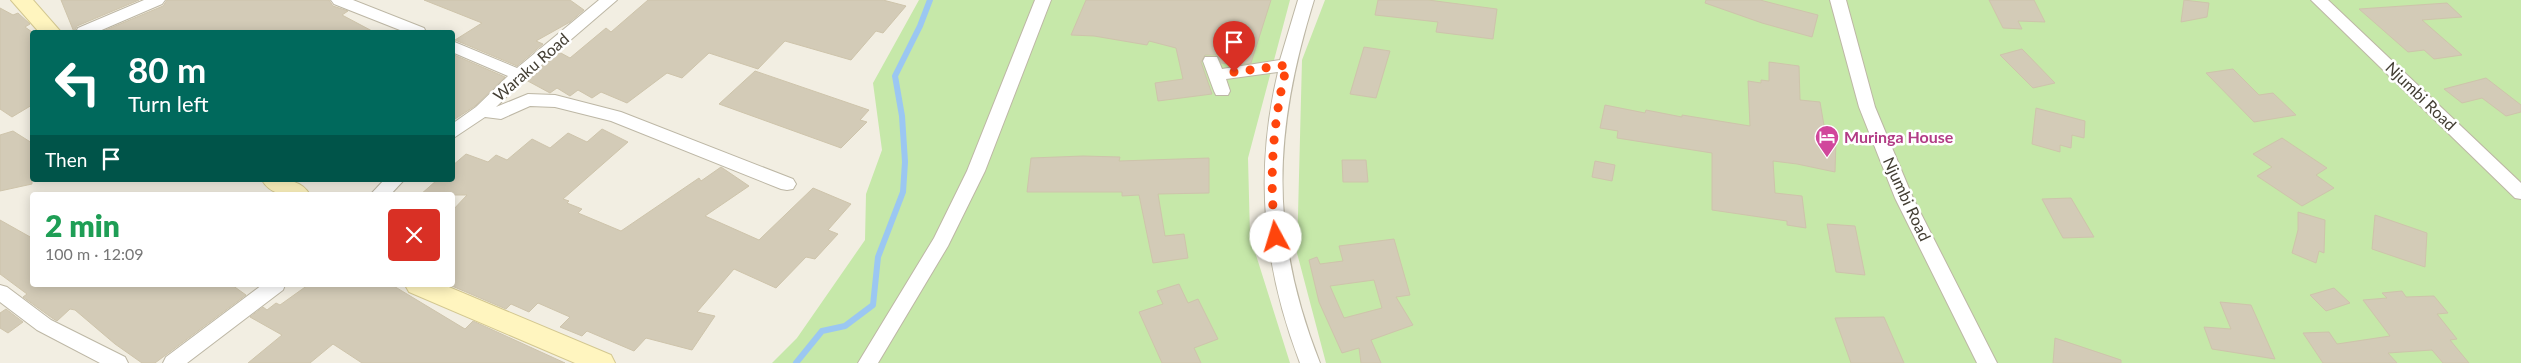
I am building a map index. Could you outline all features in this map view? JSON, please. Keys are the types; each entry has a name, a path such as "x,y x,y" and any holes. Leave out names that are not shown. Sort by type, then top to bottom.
{"street":[{"path":"21,0 50,30"},
{"path":"88,30 156,0"},
{"path":"339,0 413,30"},
{"name":"Waraku Road","path":"455,130 482,112 518,75 609,0"},
{"path":"868,363 942,241 976,171 1043,0"},
{"path":"1306,0 1287,65 1273,165 1273,220 1281,271 1294,325 1310,363"},
{"name":"Njumbi Road","path":"1838,0 1867,107 1904,198 1987,363"},
{"name":"Njumbi Road","path":"2319,0 2521,194"},
{"path":"455,47 518,75"},
{"path":"1222,91 1214,68 1287,65"},
{"path":"482,112 501,113 528,100 556,101 616,116 787,184"},
{"path":"277,182 293,192"},
{"path":"381,192 393,182"},
{"path":"172,363 273,287"},
{"path":"423,287 602,363"},
{"path":"0,292 44,325 118,363"}],"green space":[{"path":"919,0 1290,0 1248,158 1250,236 1290,363 772,363 797,338 865,240 866,194 882,150 873,83"},
{"path":"1325,0 2521,0 2521,363 1326,363 1297,253 1302,60"}],"building":[{"path":"61,0 139,0 77,26 73,30"},
{"path":"167,0 329,0 333,6 348,11 342,15 370,30 106,30 163,6"},
{"path":"424,0 570,0 584,10 570,22 536,41 543,44 517,66 455,40 482,23"},
{"path":"648,0 883,0 906,6 883,33 876,31 851,60 785,41 758,69 709,53 682,78 667,73 627,103 601,92 592,98 578,90 570,96 557,88 550,93 526,80 559,52 570,58 606,28 611,32"},
{"path":"1086,0 1271,0 1251,63 1236,65 1221,63 1217,55 1205,55 1201,62 1212,94 1158,101 1155,83 1183,79 1176,48 1149,41 1147,45 1094,36 1071,35"},
{"path":"1378,0 1428,0 1497,9 1493,39 1436,32 1438,22 1375,15"},
{"path":"1706,0 1760,0 1818,15 1812,37 1762,23 1705,3"},
{"path":"1989,0 2034,0 2045,22 2018,21 2022,29 2003,28"},
{"path":"2184,0 2209,3 2207,17 2181,22"},
{"path":"2447,3 2462,17 2422,20 2462,55 2434,59 2424,50 2408,52 2359,9"},
{"path":"0,8 13,15 18,13 30,24 25,27 30,31 30,106 12,117 0,109"},
{"path":"1364,47 1390,51 1376,98 1350,94"},
{"path":"2022,49 2055,83 2033,88 2000,55"},
{"path":"455,55 505,77 475,106 455,119"},
{"path":"1769,62 1799,66 1800,100 1820,102 1826,137 1836,139 1835,172 1773,161 1775,193 1802,196 1806,228 1787,225 1787,221 1712,210 1712,153 1617,138 1618,131 1600,128 1605,105 1645,113 1646,110 1750,126 1748,81 1761,83 1761,80 1769,81"},
{"path":"2233,69 2259,95 2273,93 2296,115 2254,122 2206,73"},
{"path":"755,71 869,110 860,120 867,122 841,148 719,104"},
{"path":"2486,78 2521,105 2521,112 2506,116 2482,98 2462,103 2444,89"},
{"path":"2036,108 2085,121 2084,138 2072,135 2071,148 2060,145 2060,152 2032,144"},
{"path":"602,129 628,142 563,199 569,201 567,203 582,209 578,213 621,231 699,178 701,181 721,167 749,186 705,216 759,240 813,188 851,204 828,230 838,234 815,259 806,257 776,288 734,269 697,312 715,316 692,350 646,338 634,351 587,331 582,336 560,327 570,317 538,303 529,312 511,304 506,309 454,287 455,208 467,195 455,195 455,192 423,192 435,182 455,182 455,163 466,154 488,162 496,155 507,160 532,139 550,148 568,133 587,142"},
{"path":"13,131 30,142 30,182 32,184 0,191 0,135"},
{"path":"2282,138 2327,168 2316,175 2334,188 2302,206 2257,176 2272,167 2253,154"},
{"path":"1120,157 1119,161 1209,158 1209,193 1158,194 1165,236 1184,234 1188,258 1153,263 1139,195 1122,196 1122,192 1027,192 1031,158"},
{"path":"1342,160 1366,160 1368,182 1343,182"},
{"path":"1595,161 1615,165 1612,181 1592,177"},
{"path":"2071,198 2094,237 2063,238 2042,199"},
{"path":"2298,212 2325,220 2324,253 2319,251 2316,263 2292,253 2298,230"},
{"path":"2375,215 2427,233 2425,267 2372,249"},
{"path":"0,220 30,237 30,287 235,287 246,295 155,363 142,363 115,344 75,310 70,309 57,321 52,318 23,297 27,294 0,274"},
{"path":"1827,224 1855,226 1865,275 1836,272"},
{"path":"1394,239 1410,295 1396,297 1413,325 1371,340 1381,363 1361,363 1359,348 1342,353 1319,302 1309,260 1317,257 1320,264 1343,261 1339,246","holes":["1374,280 1382,308 1344,318 1330,286"]},
{"path":"1179,284 1188,303 1198,299 1218,339 1194,348 1201,363 1162,363 1139,312 1163,304 1157,291"},
{"path":"305,287 395,287 465,329 473,321 565,363 362,363 333,344 310,363 248,363 282,335 250,317 263,307 267,310 276,303 280,305"},
{"path":"2334,288 2350,303 2326,311 2310,295"},
{"path":"2402,291 2406,297 2434,296 2448,313 2437,314 2457,339 2450,340 2469,363 2443,363 2432,350 2388,353 2397,363 2323,363 2303,333 2329,332 2337,344 2390,336 2363,300 2387,298 2382,293"},
{"path":"2220,302 2251,305 2275,359 2212,349 2204,327 2231,329"},
{"path":"6,309 23,322 8,333 0,328 0,313"},
{"path":"1884,317 1904,363 1851,363 1835,318"},
{"path":"2055,338 2121,360 2121,363 2053,363"}],"waterway":[{"path":"796,363 822,331 845,326 873,305 878,257 903,192 905,162 902,116 895,76 920,26 930,0"}],"place":[{"name":"Muringa House","path":"1827,158"}],"route":[{"path":"1234,72 1287,65 1277,125 1273,173 1273,220 1276,237"}]}
